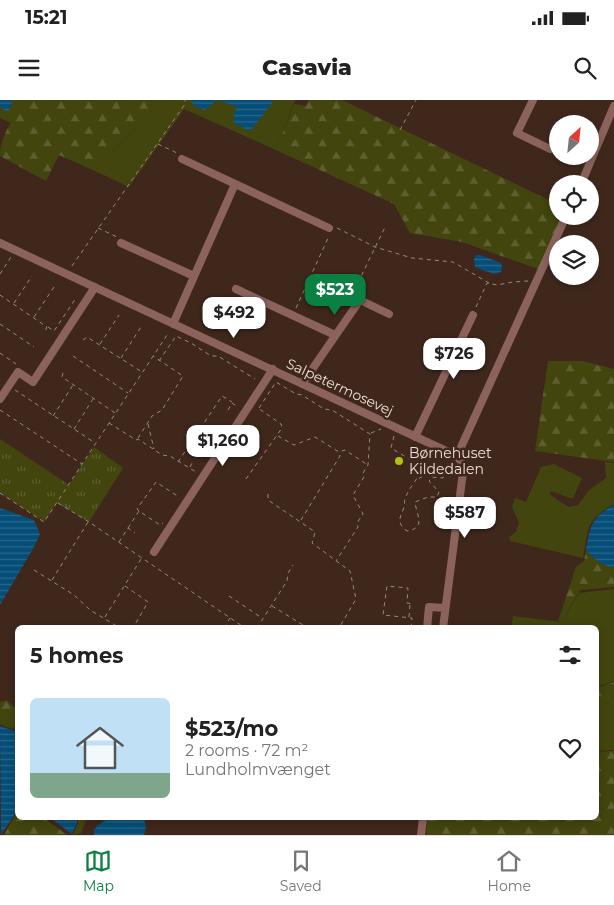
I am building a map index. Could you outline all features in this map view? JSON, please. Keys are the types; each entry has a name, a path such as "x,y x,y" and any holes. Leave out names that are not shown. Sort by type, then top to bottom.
{"street":[{"path":"522,100 532,102 517,133 549,149"},
{"path":"599,141 614,106"},
{"path":"182,159 329,228"},
{"path":"173,324 236,184"},
{"path":"443,625 463,472 458,456 562,225"},
{"name":"Salpetermosevej","path":"0,242 458,456"},
{"path":"121,243 194,276"},
{"path":"0,399 18,372 33,382 95,287"},
{"path":"236,289 335,335"},
{"path":"302,384 360,300 389,314"},
{"path":"415,437 473,315"},
{"path":"154,552 273,369"},
{"path":"427,625 429,607 445,608"},
{"path":"422,835 423,820"}],"path":[{"path":"67,274 157,144 185,100"},
{"path":"400,130 416,100"},
{"path":"157,144 180,155 182,159"},
{"path":"360,300 352,295 386,225"},
{"path":"98,227 121,239 121,243"},
{"path":"292,315 329,236 329,228 335,228 375,247 412,258 453,262 489,283 496,285 524,281 536,283"},
{"path":"0,274 16,250"},
{"path":"14,304 32,276"},
{"path":"473,315 487,283 489,283"},
{"path":"34,318 54,287"},
{"path":"0,295 54,330 76,298"},
{"path":"100,344 119,316"},
{"path":"0,324 34,347"},
{"path":"0,493 44,522 143,373 173,324"},
{"path":"45,331 47,327"},
{"path":"121,358 141,327"},
{"path":"159,361 176,336 191,343 210,356 218,356 258,380"},
{"path":"84,340 87,337 100,344 143,373"},
{"path":"0,354 21,367"},
{"path":"73,356 129,393"},
{"path":"138,439 152,416 162,410 183,376 153,356"},
{"path":"62,373 62,377 116,414"},
{"path":"246,479 282,428 281,424 259,408 276,382 324,409 332,410 370,434"},
{"path":"53,416 73,385"},
{"path":"8,386 96,444"},
{"path":"178,462 222,396 240,408"},
{"path":"74,429 93,398"},
{"path":"228,410 232,403"},
{"path":"0,410 82,465"},
{"path":"109,423 136,440 138,439 154,450 196,472"},
{"path":"148,423 154,450"},
{"path":"370,434 377,430"},
{"path":"336,561 358,527 357,523 363,514 353,495 364,477 368,465 370,434"},
{"path":"394,435 391,448 424,468 405,499 405,506 400,516 400,522 407,531 415,528 418,524 419,514 415,502 439,495 439,492 429,481 432,477 443,478 444,466 437,466 417,480"},
{"path":"278,436 294,445 315,436 339,452"},
{"path":"339,452 345,450 368,465"},
{"path":"300,522 340,456 339,452"},
{"path":"190,468 192,463"},
{"path":"119,542 139,511 137,509 156,482 180,498"},
{"path":"268,494 268,500 315,532 312,543 350,571 356,599 341,625"},
{"path":"57,503 89,522 240,625"},
{"path":"139,511 160,525 164,522"},
{"path":"51,581 89,522"},
{"path":"128,528 134,533"},
{"path":"105,618 141,558"},
{"path":"258,625 287,581 288,573 293,565"},
{"path":"34,570 74,595 90,610 116,625"},
{"path":"124,586 148,602 135,625"},
{"path":"411,625 412,618 383,616 386,586 408,588 406,603 414,604"},
{"path":"229,596 263,618"},
{"path":"408,618 411,603"},
{"path":"272,606 303,625"},
{"path":"226,625 230,618"}],"green space":[{"path":"0,100 25,100 11,123 0,118"},
{"path":"25,100 161,100 95,171 59,155 46,181 0,156 5,134"},
{"path":"161,100 295,100 276,150 184,109 129,187 95,171"},
{"path":"309,100 342,100 549,200 549,225 558,225 553,235 549,235 549,245 538,269 462,242 410,233 394,204 276,150 294,104 306,106"},
{"path":"548,361 582,361 614,369 614,462 535,451"},
{"path":"0,439 69,485 94,447 123,468 89,522 57,503 44,522 0,493"},
{"path":"605,462 614,463 614,504 593,520 588,532 583,558 510,541 509,537 516,532 519,523 512,507 515,498 526,502 541,467 554,464 582,478 573,498 551,491 550,494 569,507 578,505 589,490 606,478"},
{"path":"586,550 598,562 614,568 614,587 580,590 562,622 558,621 576,567 584,561"},
{"path":"614,589 614,681 600,686 599,688 599,625 512,625 513,616 562,622 579,593"},
{"path":"614,682 614,702 599,705 600,687"},
{"path":"7,700 15,708 15,727 12,729 0,724 0,702"},
{"path":"614,702 614,750 599,751 599,705"},
{"path":"614,751 614,835 426,835 427,820 599,820 599,752"},
{"path":"15,816 15,820 47,820 67,835 4,835"},
{"path":"78,820 86,820 81,833 73,835"}],"water":[{"path":"0,100 13,100 8,112 0,107"},
{"path":"191,100 217,100 205,110 194,106"},
{"path":"218,100 272,100 272,103 251,130 247,130 234,123 237,107"},
{"path":"476,255 501,263 501,272 494,274 475,267 474,259"},
{"path":"614,505 614,568 599,562 586,550 589,535 596,518"},
{"path":"0,508 34,520 40,534 0,605"},
{"path":"0,726 15,730 15,814 1,835"},
{"path":"53,820 77,820 72,834"},
{"path":"106,820 144,820 146,827 144,835 94,835 94,830"}],"place":[{"name":"Børnehuset Kildedalen","path":"399,461"}]}
